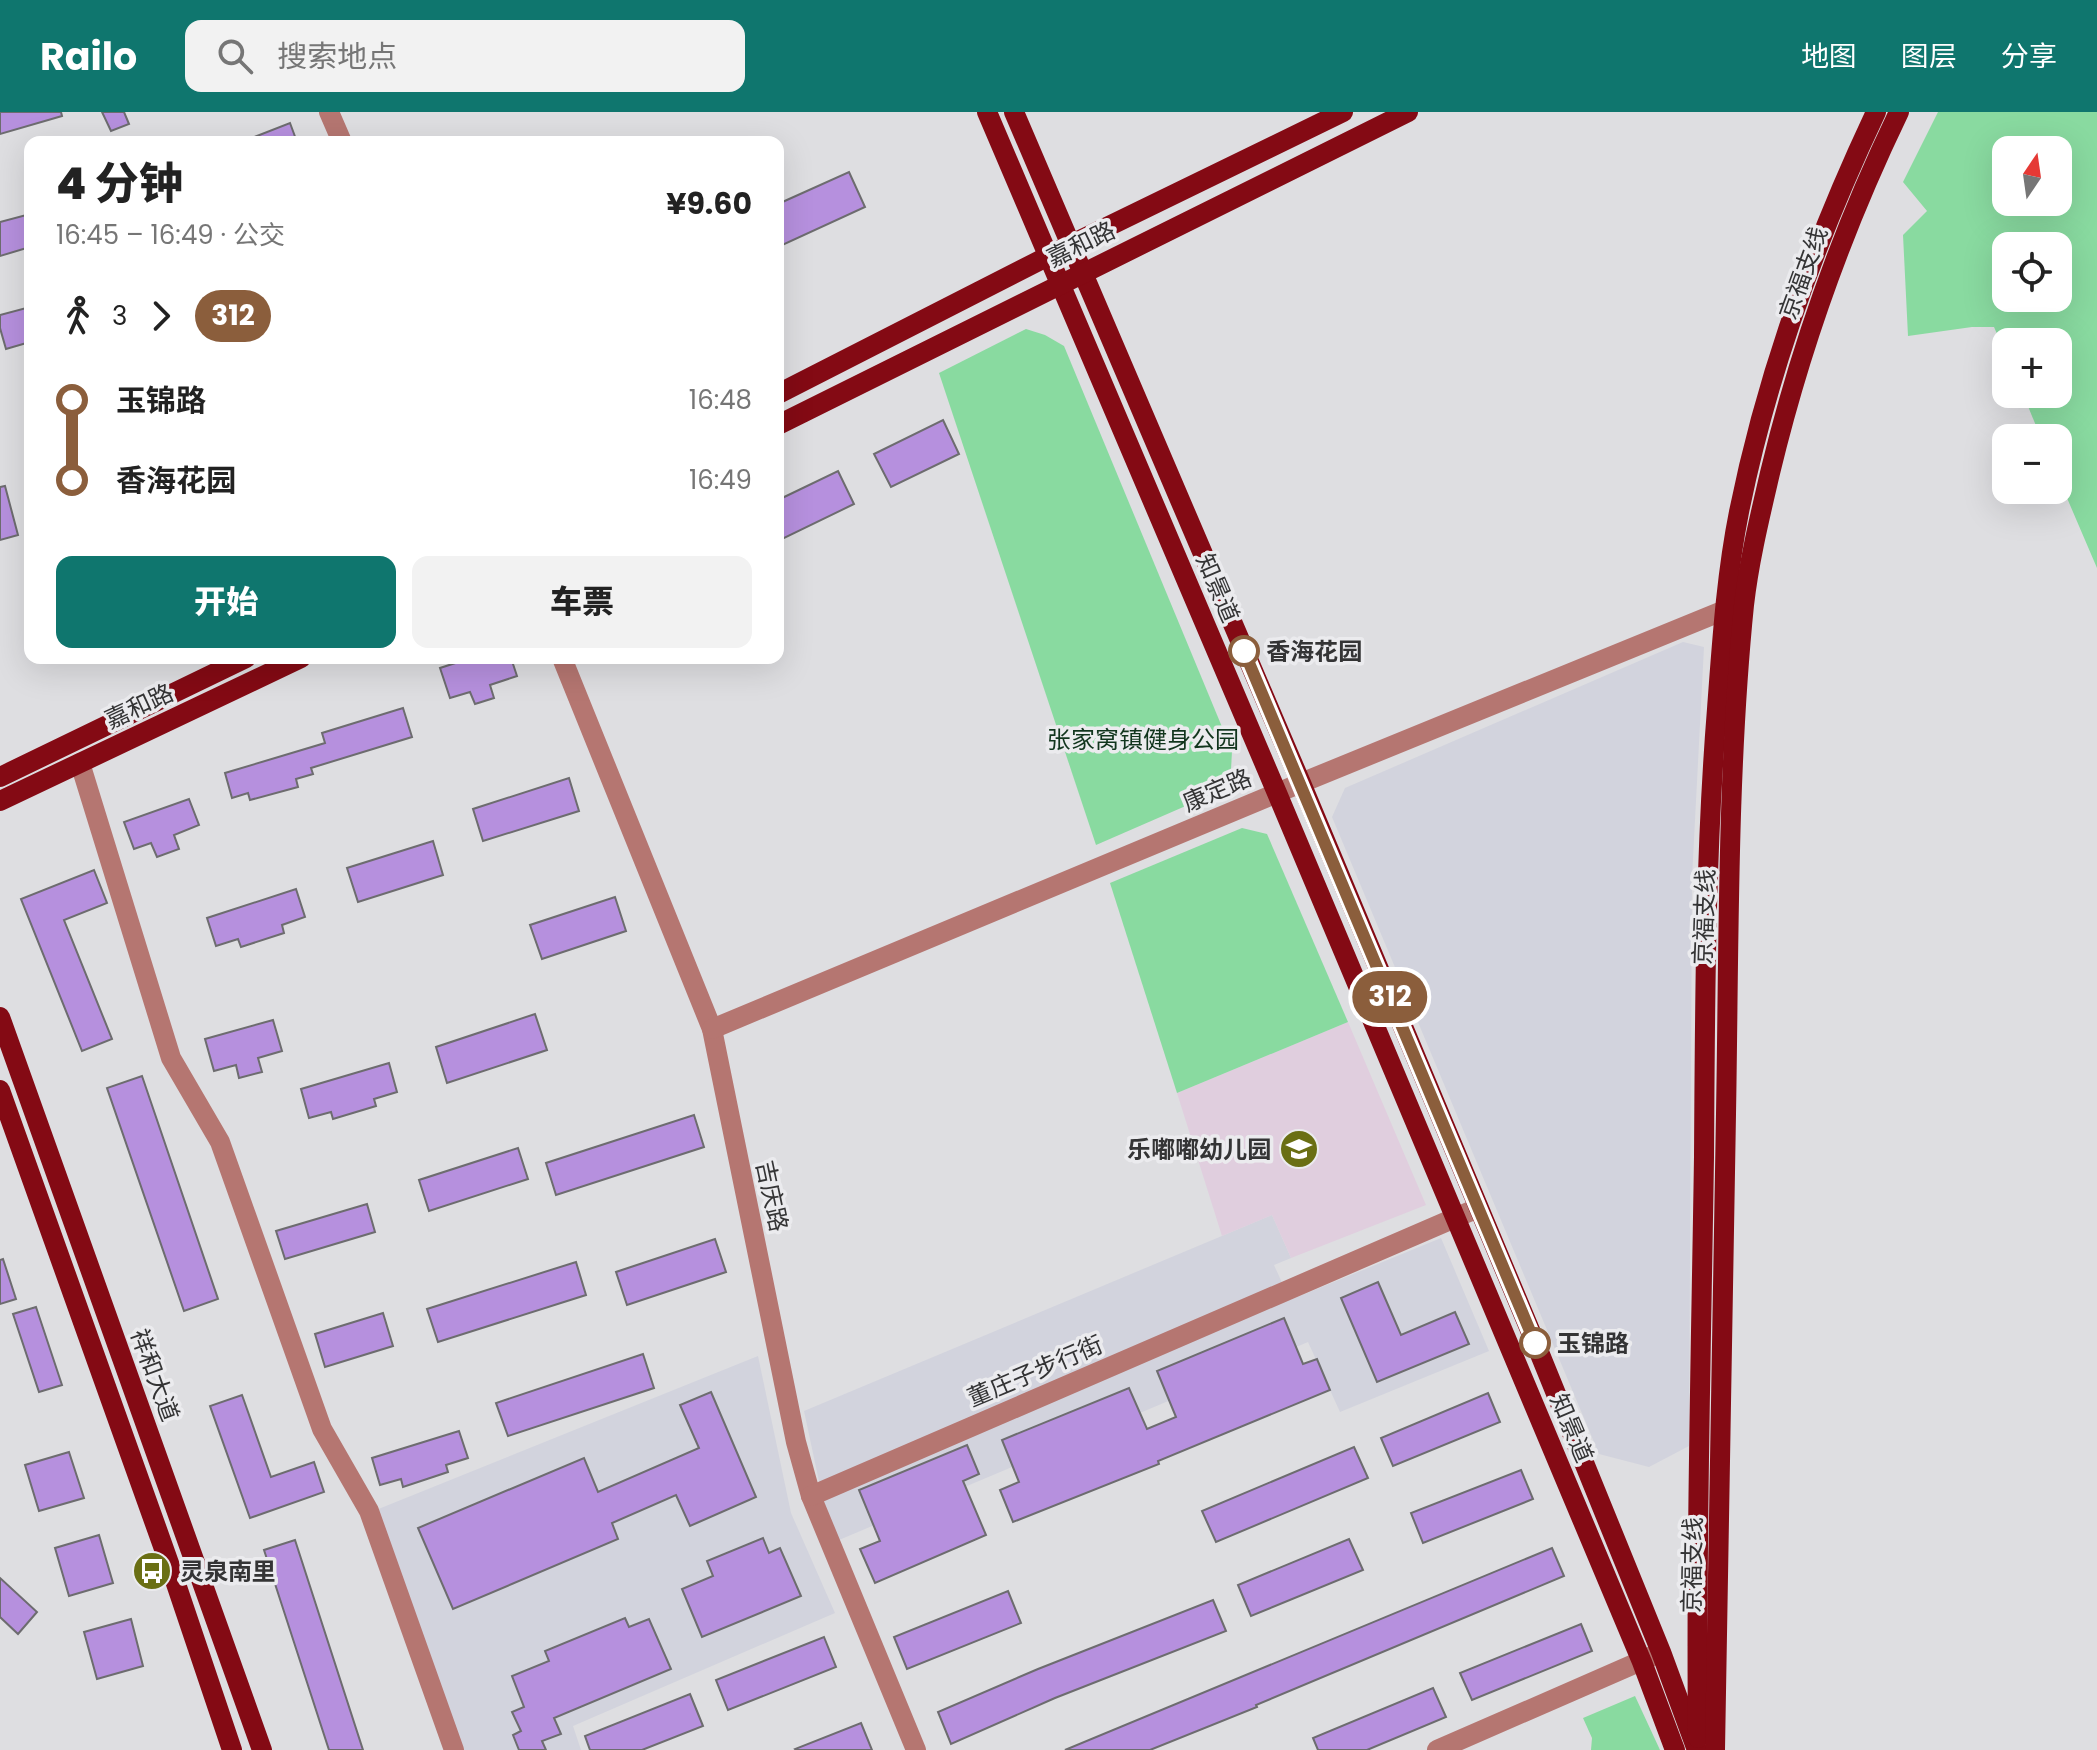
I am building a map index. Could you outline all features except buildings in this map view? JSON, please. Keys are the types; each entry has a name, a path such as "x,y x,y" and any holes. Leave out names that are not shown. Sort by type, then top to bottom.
{"main road":[{"name":"知景道","path":"987,112 1455,1218 1652,1657 1698,1750"},
{"name":"知景道","path":"1014,112 1301,783 1478,1208 1652,1657 1675,1750"},
{"name":"嘉和路","path":"784,391 1070,245 1343,112"},
{"name":"嘉和路","path":"784,422 1408,112"},
{"name":"京福支线","path":"1698,1750 1707,912 1713,757 1724,611 1739,513 1766,400 1808,274 1845,178 1876,112"},
{"name":"京福支线","path":"1715,1750 1728,981 1734,756 1744,602 1758,522 1799,360 1864,185 1899,112"},
{"name":"嘉和路","path":"0,777 234,664"},
{"name":"嘉和路","path":"0,801 288,664"},
{"name":"祥和大道","path":"0,1017 262,1750"},
{"name":"祥和大道","path":"0,1090 169,1563 232,1750"}],"street":[{"path":"329,112 339,136"},
{"name":"康定路","path":"712,1029 1744,602"},
{"name":"吉庆路","path":"564,664 712,1029 796,1442 811,1496 916,1750"},
{"path":"80,763 171,1058 220,1142 322,1429 369,1511 454,1750"},
{"name":"董庄子步行街","path":"811,1496 1478,1208"},
{"path":"1437,1750 1652,1657"}],"shaded area":[{"path":"1683,642 1704,647 1692,878 1689,1446 1649,1467 1599,1454 1332,817 1345,788"},
{"name":"乐嘟嘟幼儿园","path":"1348,1022 1426,1205 1291,1258 1272,1215 1222,1236 1177,1093"},
{"path":"1272,1215 1291,1258 1274,1265 1290,1300 1441,1238 1489,1351 1340,1412 1308,1342 839,1540 823,1500 804,1411"},
{"path":"758,1356 791,1513 835,1613 573,1726 581,1750 462,1750 376,1510"}],"green space":[{"path":"1938,112 2097,112 2097,568 2070,504 2072,504 2072,424 2035,424 2029,408 2072,408 2072,328 1972,327 1908,336 1903,235 1927,211 1903,182"},
{"name":"张家窝镇健身公园","path":"1026,329 1064,346 1232,751 1227,788 1096,845 939,373"},
{"path":"1242,828 1267,834 1348,1022 1177,1093 1110,883"},
{"path":"1635,1696 1660,1750 1591,1750 1592,1738 1583,1718"}],"bus line":[{"name":"312","path":"1244,651 1535,1343"}],"place":[{"name":"香海花园","path":"1244,651"},
{"name":"乐嘟嘟幼儿园","path":"1299,1149"},
{"name":"玉锦路","path":"1535,1343"},
{"name":"灵泉南里","path":"152,1571"}]}
